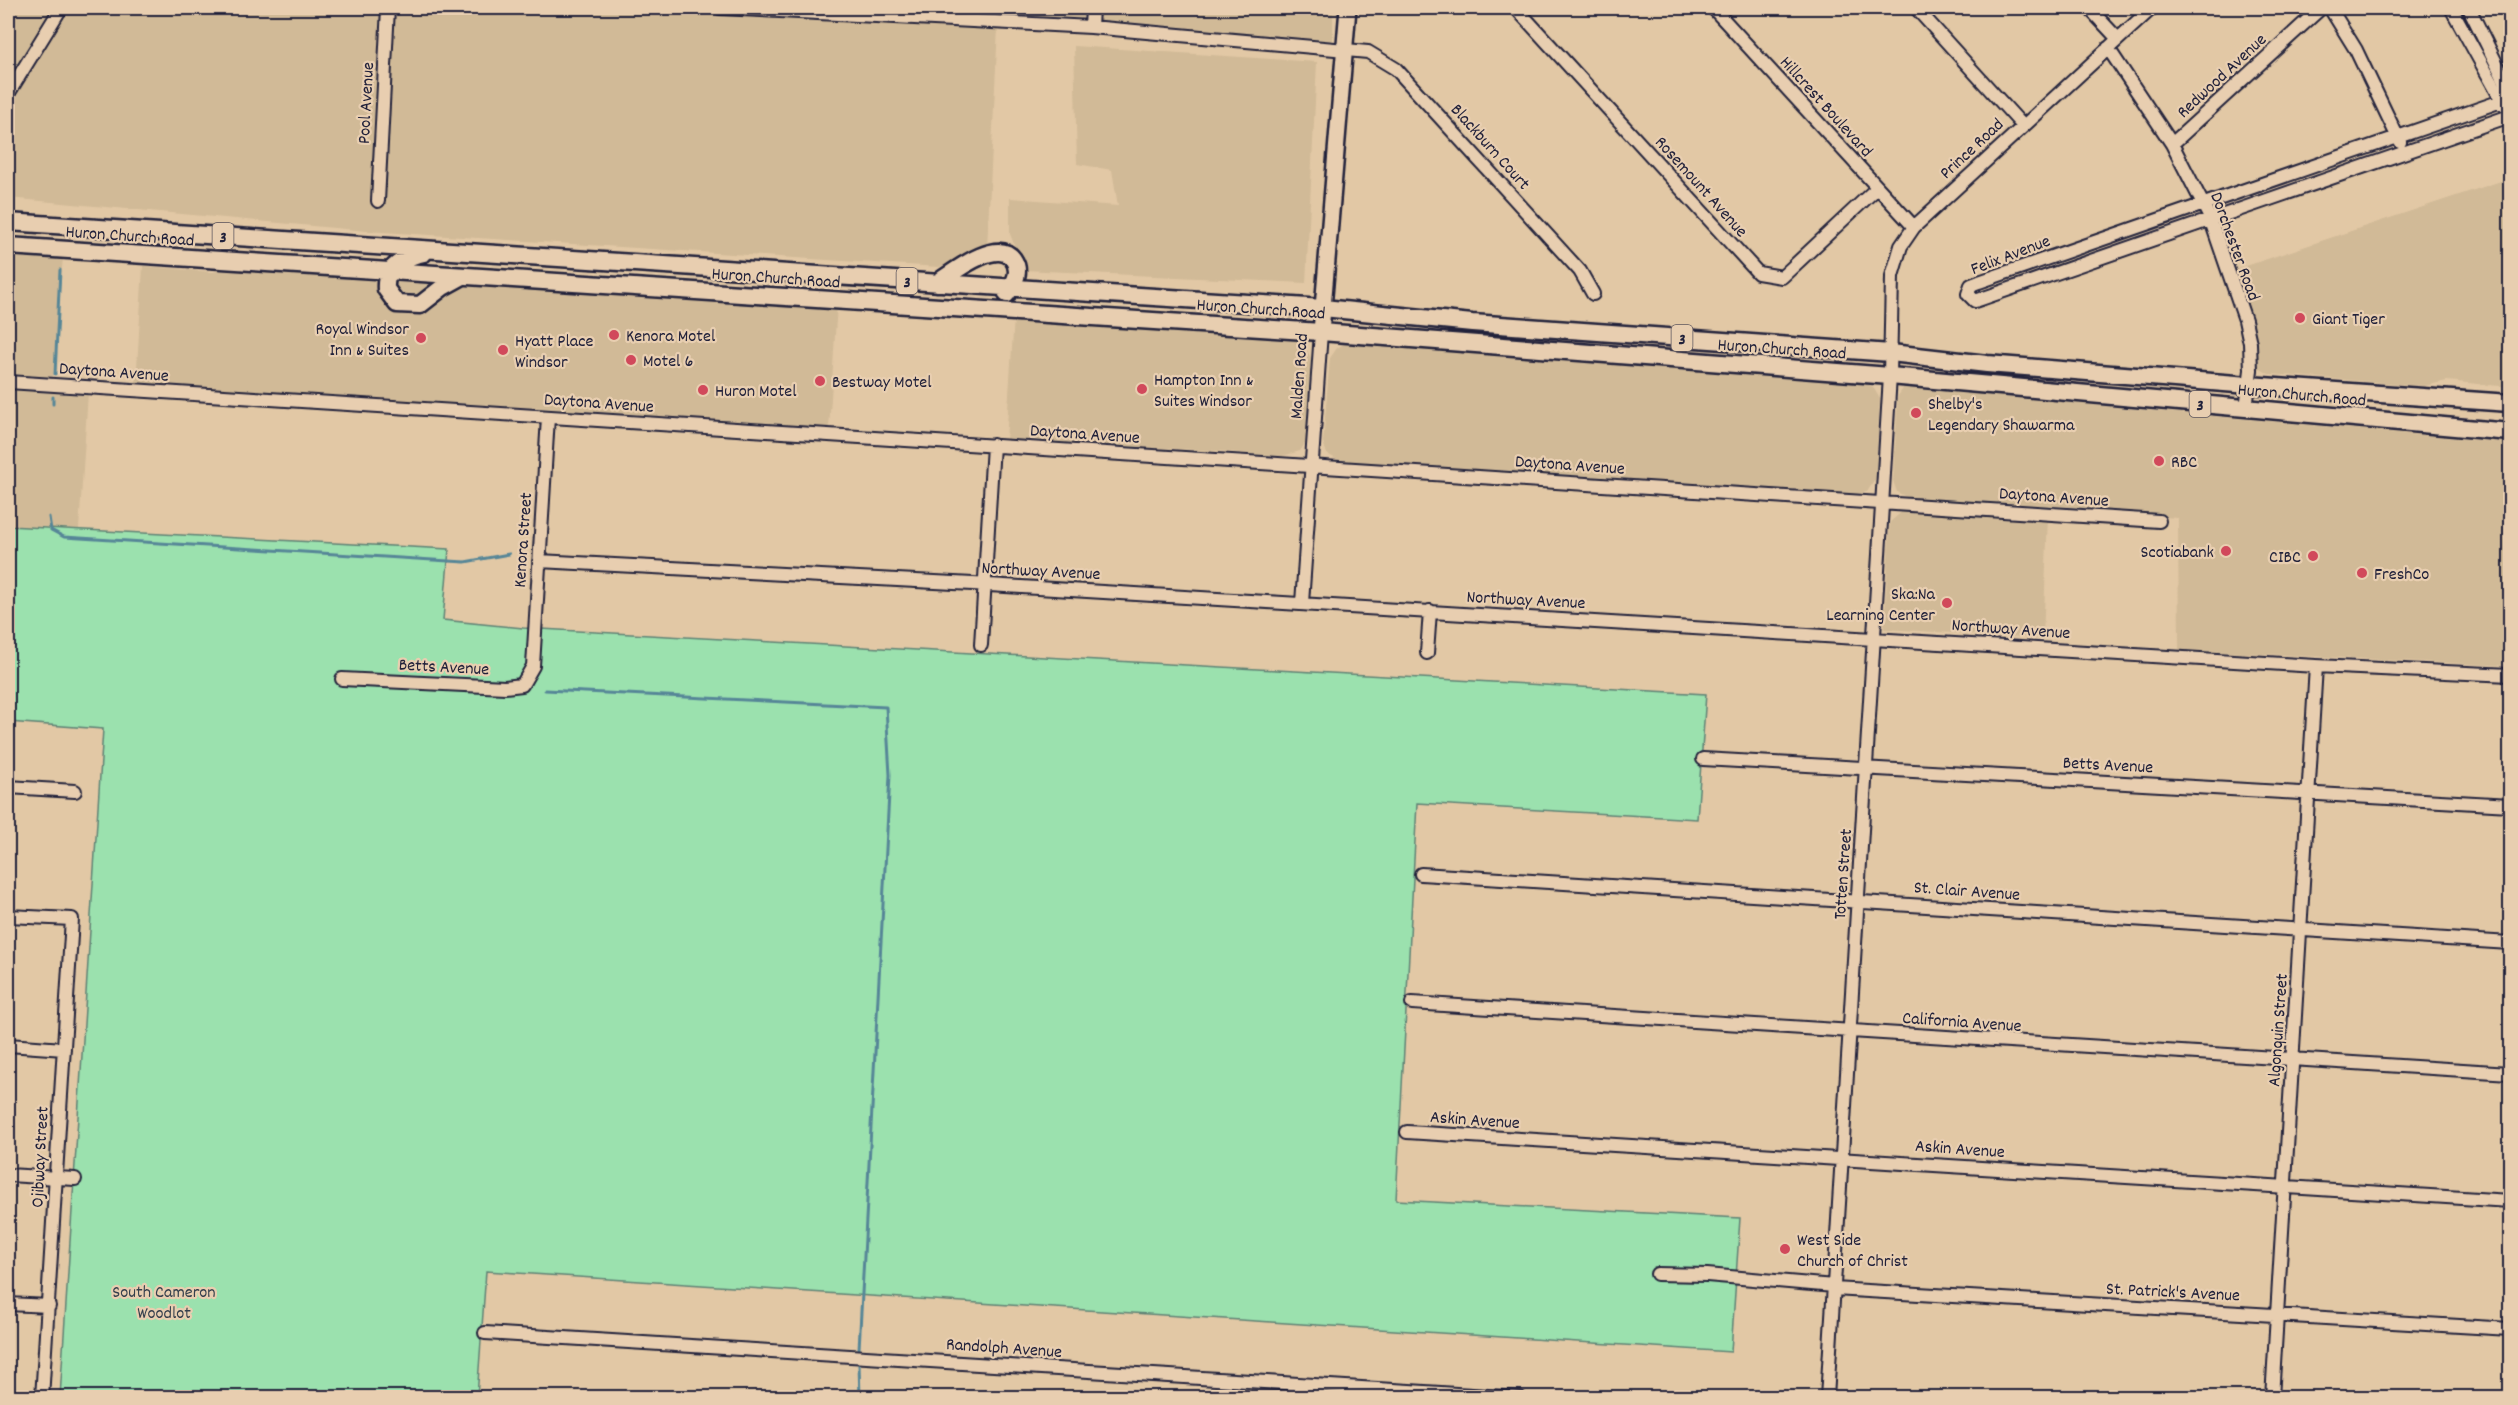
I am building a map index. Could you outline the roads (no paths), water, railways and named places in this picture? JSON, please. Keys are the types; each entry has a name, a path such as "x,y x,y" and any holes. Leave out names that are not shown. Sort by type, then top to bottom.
{"highway":[{"name":"Huron Church Road","path":"8,222 1323,308 1472,323 1891,353 2249,385 2511,403"},
{"name":"Huron Church Road","path":"8,246 1321,332 1890,376 2511,432"},
{"path":"437,250 409,256 390,271 385,284 387,295 397,304 420,305 443,286 463,276"},
{"path":"937,283 985,254 1002,252 1011,257 1017,267 1017,277 998,311"}],"main road":[{"name":"Malden Road","path":"1321,332 1347,8"}],"street":[{"path":"8,94 61,8"},
{"name":"Pool Avenue","path":"378,201 388,8"},
{"name":"Blackburn Court","path":"720,8 1091,27 1368,52 1396,69 1580,271 1593,294"},
{"path":"1091,27 1092,8"},
{"name":"Rosemount Avenue","path":"1516,8 1758,273 1782,277 1876,188"},
{"name":"Hillcrest Boulevard","path":"1713,8 1914,227"},
{"path":"1916,8 2022,125"},
{"name":"Dorchester Road","path":"2089,8 2172,144 2210,219 2245,320 2250,343 2246,408"},
{"name":"Prince Road","path":"1891,353 1889,324 1892,276 1901,246 1914,227 2022,125 2152,8"},
{"name":"Redwood Avenue","path":"2172,144 2321,8"},
{"path":"2330,8 2356,50 2405,152"},
{"path":"2452,8 2508,97"},
{"path":"2469,8 2508,97 2510,116"},
{"name":"Felix Avenue","path":"2508,97 2204,206 1979,282 1971,285 1968,294 1975,301 2510,116"},
{"name":"Malden Road","path":"1302,603 1321,332"},
{"name":"Totten Street","path":"1827,1398 1891,353"},
{"name":"Daytona Avenue","path":"8,382 2159,520"},
{"name":"Kenora Street","path":"533,666 548,417"},
{"path":"981,645 993,445"},
{"name":"Northway Avenue","path":"539,561 984,584 2316,666 2511,675"},
{"path":"1427,653 1430,611"},
{"name":"Betts Avenue","path":"342,679 505,687 522,685 533,666"},
{"name":"Algonquin Street","path":"2272,1398 2316,666"},
{"name":"Betts Avenue","path":"1703,759 2511,805"},
{"path":"8,787 75,791"},
{"name":"St. Clair Avenue","path":"1421,874 2511,943"},
{"name":"Ojibway Street","path":"8,916 72,919 42,1398"},
{"name":"California Avenue","path":"1412,1004 2511,1073"},
{"path":"8,1045 64,1049"},
{"name":"Askin Avenue","path":"1407,1132 2511,1201"},
{"path":"8,1175 75,1179"},
{"name":"St. Patrick's Avenue","path":"1657,1274 1707,1275 1834,1288 2511,1329"},
{"path":"8,1304 49,1306"},
{"name":"Randolph Avenue","path":"485,1333 1520,1398"}],"waterway":[{"path":"55,374 60,270"},
{"path":"53,397 53,404"},
{"path":"49,517 51,530 64,537 465,562 509,554"},
{"path":"545,690 886,707 890,775 859,1349"},
{"path":"859,1364 860,1398"}],"place":[{"name":"Giant Tiger","path":"2300,318"},
{"name":"Kenora Motel","path":"614,335"},
{"name":"Royal Windsor Inn & Suites","path":"421,338"},
{"name":"Hyatt Place Windsor","path":"503,350"},
{"name":"Motel 6","path":"631,360"},
{"name":"Bestway Motel","path":"820,381"},
{"name":"Hampton Inn & Suites Windsor","path":"1142,389"},
{"name":"Huron Motel","path":"703,390"},
{"name":"Shelby's Legendary Shawarma","path":"1916,413"},
{"name":"RBC","path":"2159,461"},
{"name":"Scotiabank","path":"2226,551"},
{"name":"CIBC","path":"2313,556"},
{"name":"FreshCo","path":"2362,573"},
{"name":"Ska:Na Learning Center","path":"1947,603"},
{"name":"West Side Church of Christ","path":"1785,1249"}],"park label":[{"name":"South Cameron Woodlot","path":"164,1301"}]}
